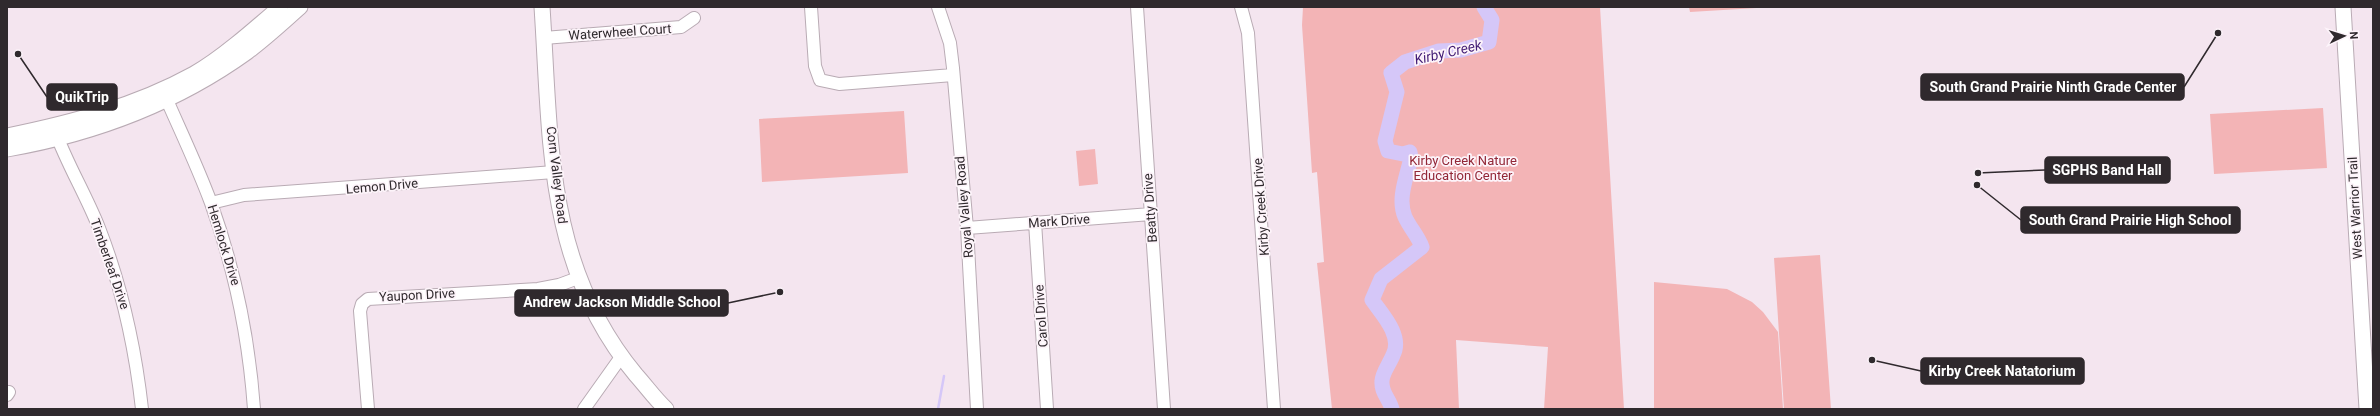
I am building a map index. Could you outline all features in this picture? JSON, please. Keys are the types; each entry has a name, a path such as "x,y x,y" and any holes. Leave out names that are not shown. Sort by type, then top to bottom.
{"main road":[{"path":"7,136 55,132 113,123 164,95 196,73 280,7"},
{"path":"164,95 202,81 247,52 300,7"},
{"name":"Corn Valley Road","path":"542,7 554,172 559,213 578,278 594,314 621,356 666,409"},
{"name":"West Warrior Trail","path":"2342,7 2367,409"},
{"path":"7,149 55,132"}],"street":[{"path":"811,7 815,66 820,80 839,84 953,75"},
{"name":"Royal Valley Road","path":"938,7 950,43 967,228 977,409"},
{"name":"Beatty Drive","path":"1137,7 1164,409"},
{"name":"Kirby Creek Drive","path":"1241,7 1248,33 1274,409"},
{"name":"Waterwheel Court","path":"544,38 681,27 694,18"},
{"name":"Hemlock Drive","path":"164,95 211,204 242,309 254,409"},
{"name":"Timberleaf Drive","path":"55,132 82,187 115,271 134,346 142,409"},
{"name":"Lemon Drive","path":"211,204 244,195 554,172"},
{"name":"Mark Drive","path":"967,228 1151,214"},
{"name":"Carol Drive","path":"1036,222 1047,409"},
{"name":"Yaupon Drive","path":"368,409 360,311 362,304 368,298 538,289 560,285 578,278"},
{"path":"584,409 621,356"}],"green space":[{"name":"Kirby Creek Nature Education Center","path":"1303,7 1600,7 1624,409 1544,409 1548,347 1456,340 1459,409 1332,409 1317,263 1324,262 1317,172 1312,173 1302,25"},
{"path":"1689,7 1773,7 1690,12"},
{"path":"2323,108 2327,168 2214,174 2210,114"},
{"path":"904,111 908,173 762,182 759,119"},
{"path":"1095,149 1098,184 1079,186 1076,151"},
{"path":"1820,255 1831,409 1784,409 1774,258"},
{"path":"1654,282 1727,289 1752,302 1763,312 1778,332 1783,409 1654,409"}],"waterway":[{"name":"Kirby Creek","path":"1392,409 1384,392 1382,381 1383,375 1392,358 1395,348 1395,340 1386,319 1372,300 1381,279 1422,247 1405,217 1402,203 1402,195 1411,158 1410,152 1403,154 1388,151 1385,141 1397,92 1391,73 1405,62 1439,51 1461,50 1489,42 1492,20 1484,7"},
{"path":"938,409 944,376"}],"place":[{"name":"South Grand Prairie Ninth Grade Center","path":"2218,33"},
{"name":"QuikTrip","path":"18,54"},
{"name":"SGPHS Band Hall","path":"1978,173"},
{"name":"South Grand Prairie High School","path":"1977,185"},
{"name":"Andrew Jackson Middle School","path":"780,292"},
{"name":"Kirby Creek Natatorium","path":"1872,360"}]}
